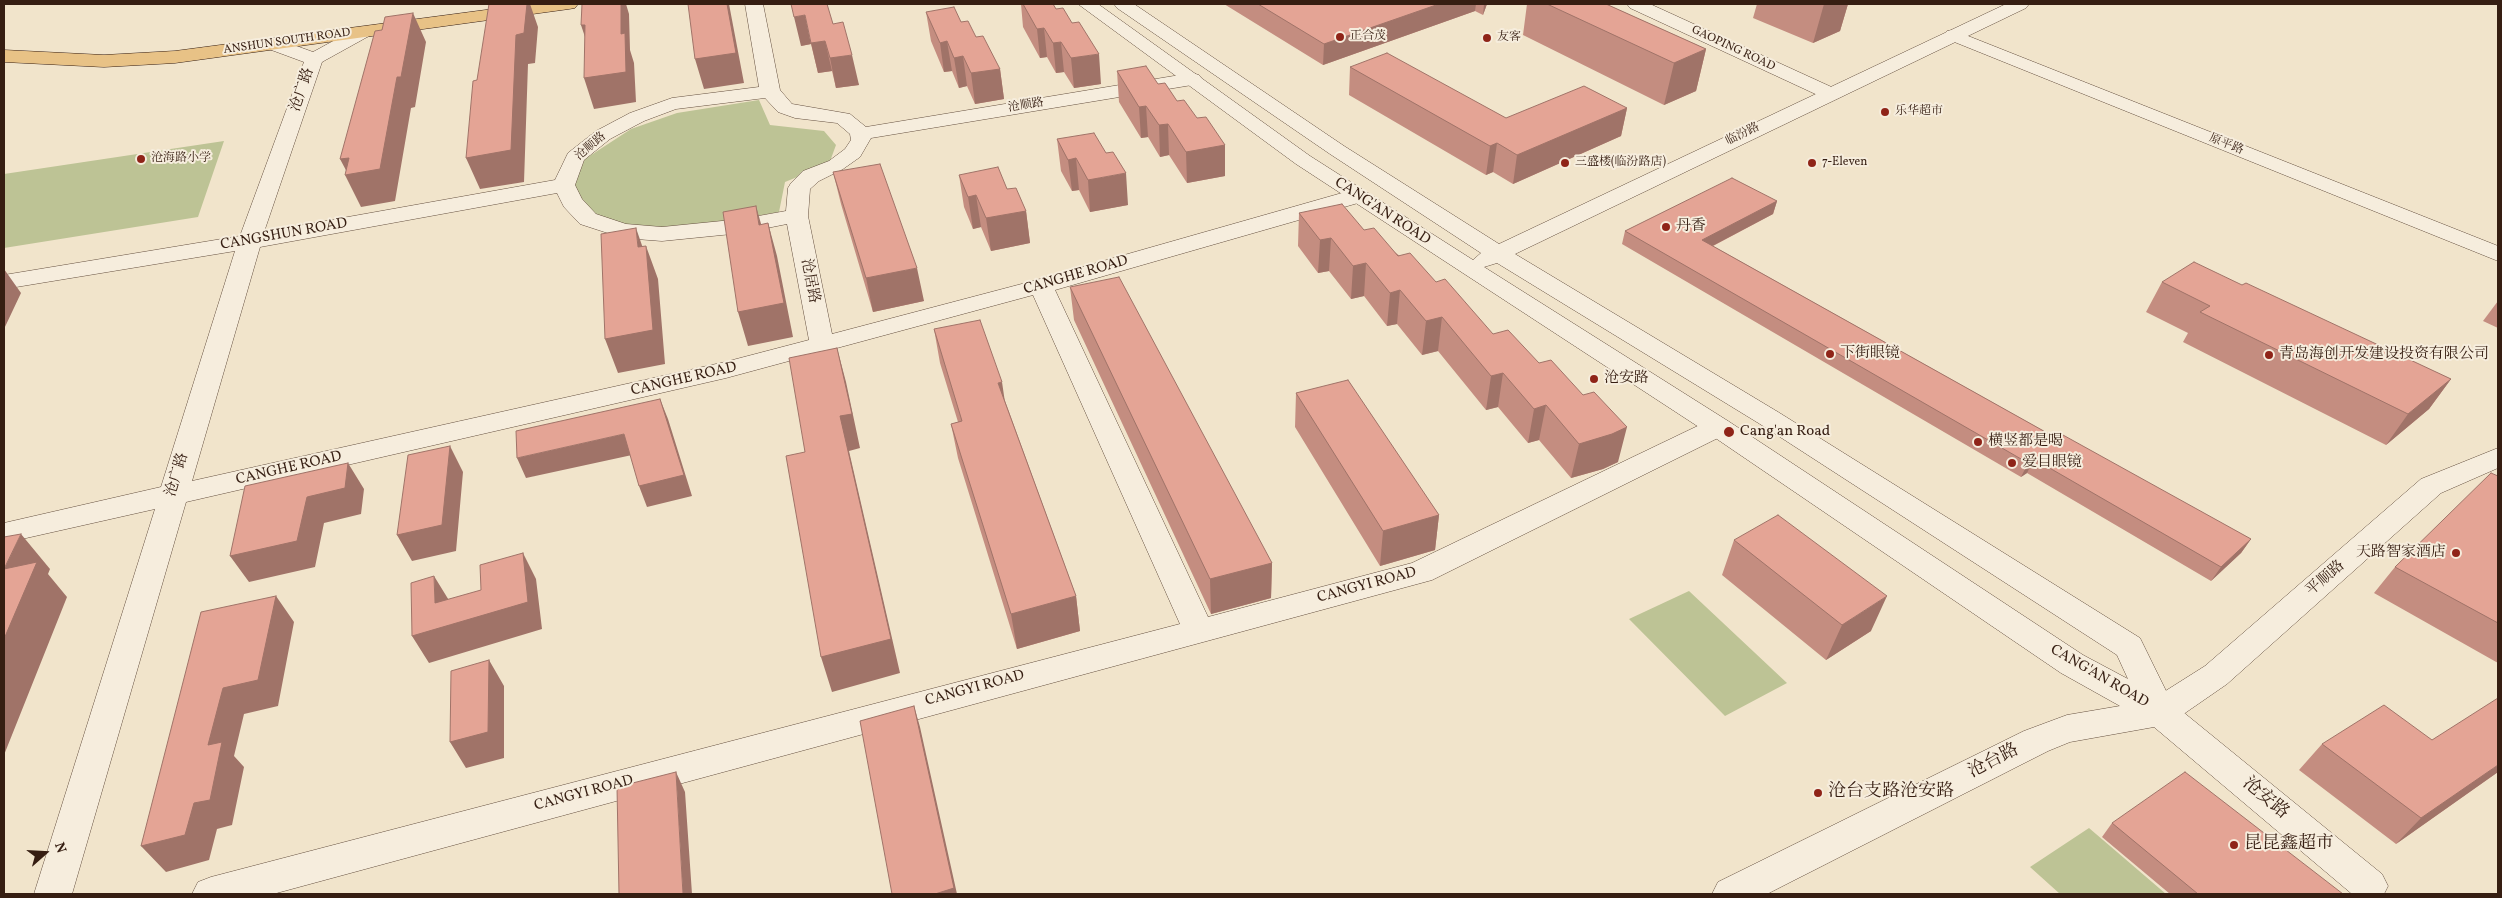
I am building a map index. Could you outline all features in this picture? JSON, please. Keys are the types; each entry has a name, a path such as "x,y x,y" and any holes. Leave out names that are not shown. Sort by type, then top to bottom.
{"main road":[{"name":"ANSHUN SOUTH ROAD","path":"4,41 117,45 168,42 461,4"},
{"name":"ANSHUN SOUTH ROAD","path":"4,56 94,60 157,58 569,4"}],"street":[{"path":"564,184 572,202 588,219 623,231 662,234 707,231 797,216 799,188 811,176 836,165 853,153 861,140 860,134 857,128 843,118 795,112 785,108 770,90 754,4"},
{"name":"CANG'AN ROAD","path":"1087,4 1357,196 1718,427 2072,664 2160,712"},
{"name":"CANG'AN ROAD","path":"1123,4 1337,150 1497,253 1769,418 2128,647 2160,712"},
{"name":"GAOPING ROAD","path":"1636,4 1831,94"},
{"name":"临汾路","path":"1467,268 2020,4"},
{"name":"沧广路","path":"53,894 171,495 250,241 314,59 363,32"},
{"name":"原平路","path":"1953,35 2498,254"},
{"name":"沧广路","path":"273,44 314,59"},
{"name":"沧顺路","path":"860,134 1192,79"},
{"name":"沧顺路","path":"564,184 575,157 603,135 637,117 672,104 770,90"},
{"name":"CANGSHUN ROAD","path":"4,282 250,241 564,184"},
{"name":"CANGHE ROAD","path":"4,533 726,370 1041,286 1357,196"},
{"name":"沧居路","path":"797,216 822,345"},
{"path":"1041,286 1198,630"},
{"name":"CANGYI ROAD","path":"211,894 1421,572 1718,427"},
{"name":"平顺路","path":"2160,712 2216,675 2431,486 2498,457"},
{"name":"沧安路","path":"2160,712 2370,886"},
{"name":"沧台路","path":"1730,894 2036,741 2067,729 2160,712"}],"green space":[{"path":"759,100 770,125 824,131 836,145 829,164 785,182 779,212 685,229 628,230 594,217 571,190 585,159 631,129 677,113"},
{"path":"224,141 198,217 4,248 4,174"},
{"path":"1689,591 1787,683 1725,716 1629,619"},
{"path":"2089,828 2166,894 2060,894 2030,867"}],"building":[{"path":"489,4 527,4 524,33 516,35 511,150 466,158 473,81 477,80"},
{"path":"582,4 621,4 621,34 625,33 626,72 584,78 585,25 581,25"},
{"path":"688,4 727,4 736,53 695,59"},
{"path":"791,4 827,4 833,24 843,22 852,55 830,58 825,41 811,43 805,15 794,17"},
{"path":"1023,4 1053,4 1056,9 1063,8 1072,23 1079,22 1099,54 1071,58 1061,42 1053,43 1044,28 1037,29"},
{"path":"1258,4 1439,4 1324,44"},
{"path":"1547,4 1606,4 1706,49 1674,63"},
{"path":"954,7 961,22 968,21 976,37 983,36 1000,69 971,73 963,56 954,58 947,41 940,43 926,12"},
{"path":"413,13 401,77 397,77 380,169 345,175 349,158 340,159 375,31 382,30 385,17"},
{"path":"1387,53 1506,118 1584,86 1627,108 1517,155 1497,143 1490,146 1350,67"},
{"path":"1146,66 1158,84 1165,83 1177,101 1184,100 1197,118 1206,117 1225,145 1186,152 1168,124 1159,125 1146,106 1139,107 1117,71"},
{"path":"1094,133 1106,153 1113,152 1126,173 1088,180 1076,158 1068,160 1057,139"},
{"path":"880,164 917,268 866,278 833,172"},
{"path":"998,167 1007,189 1016,188 1026,211 986,218 976,195 968,197 959,175"},
{"path":"1732,178 1777,201 1702,240 2058,439 2063,435 2251,539 2221,567 2034,459 2028,463 1625,231"},
{"path":"1342,204 1364,230 1374,228 1398,256 1410,253 1436,282 1445,279 1493,334 1508,330 1539,363 1551,360 1583,395 1594,392 1627,427 1612,434 1579,444 1546,405 1534,409 1503,373 1491,376 1442,317 1426,321 1400,290 1390,293 1366,263 1353,266 1331,238 1320,240 1299,213"},
{"path":"756,206 759,225 768,223 784,303 738,312 723,212"},
{"path":"636,228 638,247 646,246 653,330 605,339 601,234"},
{"path":"2194,262 2242,285 2246,283 2451,379 2408,414 2200,312 2210,306 2162,282"},
{"path":"1119,277 1272,563 1210,579 1070,287"},
{"path":"980,320 1002,382 998,383 1076,596 1011,614 951,424 962,421 934,329"},
{"path":"837,348 852,414 840,416 891,639 821,657 786,456 805,452 789,358"},
{"path":"1348,380 1439,515 1383,531 1296,393"},
{"path":"660,399 684,475 639,486 624,434 517,458 516,431"},
{"path":"450,446 442,525 397,535 408,455"},
{"path":"348,463 345,488 307,497 297,541 230,556 245,486"},
{"name":"天路智家酒店","path":"2491,473 2498,476 2498,623 2395,567"},
{"path":"1778,515 1887,596 1842,625 1734,540"},
{"path":"21,534 4,569 4,537"},
{"path":"523,553 528,602 412,636 411,583 434,576 435,603 481,590 480,565"},
{"path":"37,562 4,639 4,569"},
{"path":"276,596 258,680 223,688 208,745 222,742 210,800 194,803 185,835 141,846 201,612"},
{"path":"489,660 488,732 450,742 451,671"},
{"path":"2498,698 2498,765 2421,818 2322,744 2384,705 2432,740"},
{"path":"914,706 954,888 935,894 892,894 860,721"},
{"path":"676,772 683,894 619,894 617,787"},
{"path":"2185,772 2343,894 2198,894 2112,823"}],"place":[{"name":"正合茂","path":"1340,37"},
{"name":"友客","path":"1487,38"},
{"name":"乐华超市","path":"1885,112"},
{"name":"沧海路小学","path":"141,159"},
{"name":"三盛楼(临汾路店)","path":"1565,163"},
{"name":"7-Eleven","path":"1812,163"},
{"name":"丹香","path":"1666,227"},
{"name":"下街眼镜","path":"1830,354"},
{"name":"青岛海创开发建设投资有限公司","path":"2269,355"},
{"name":"沧安路","path":"1594,379"},
{"name":"Cang'an Road","path":"1729,432"},
{"name":"横竖都是喝","path":"1978,442"},
{"name":"爱目眼镜","path":"2012,463"},
{"name":"天路智家酒店","path":"2456,553"},
{"name":"沧台支路沧安路","path":"1818,793"},
{"name":"昆昆鑫超市","path":"2234,845"}]}
